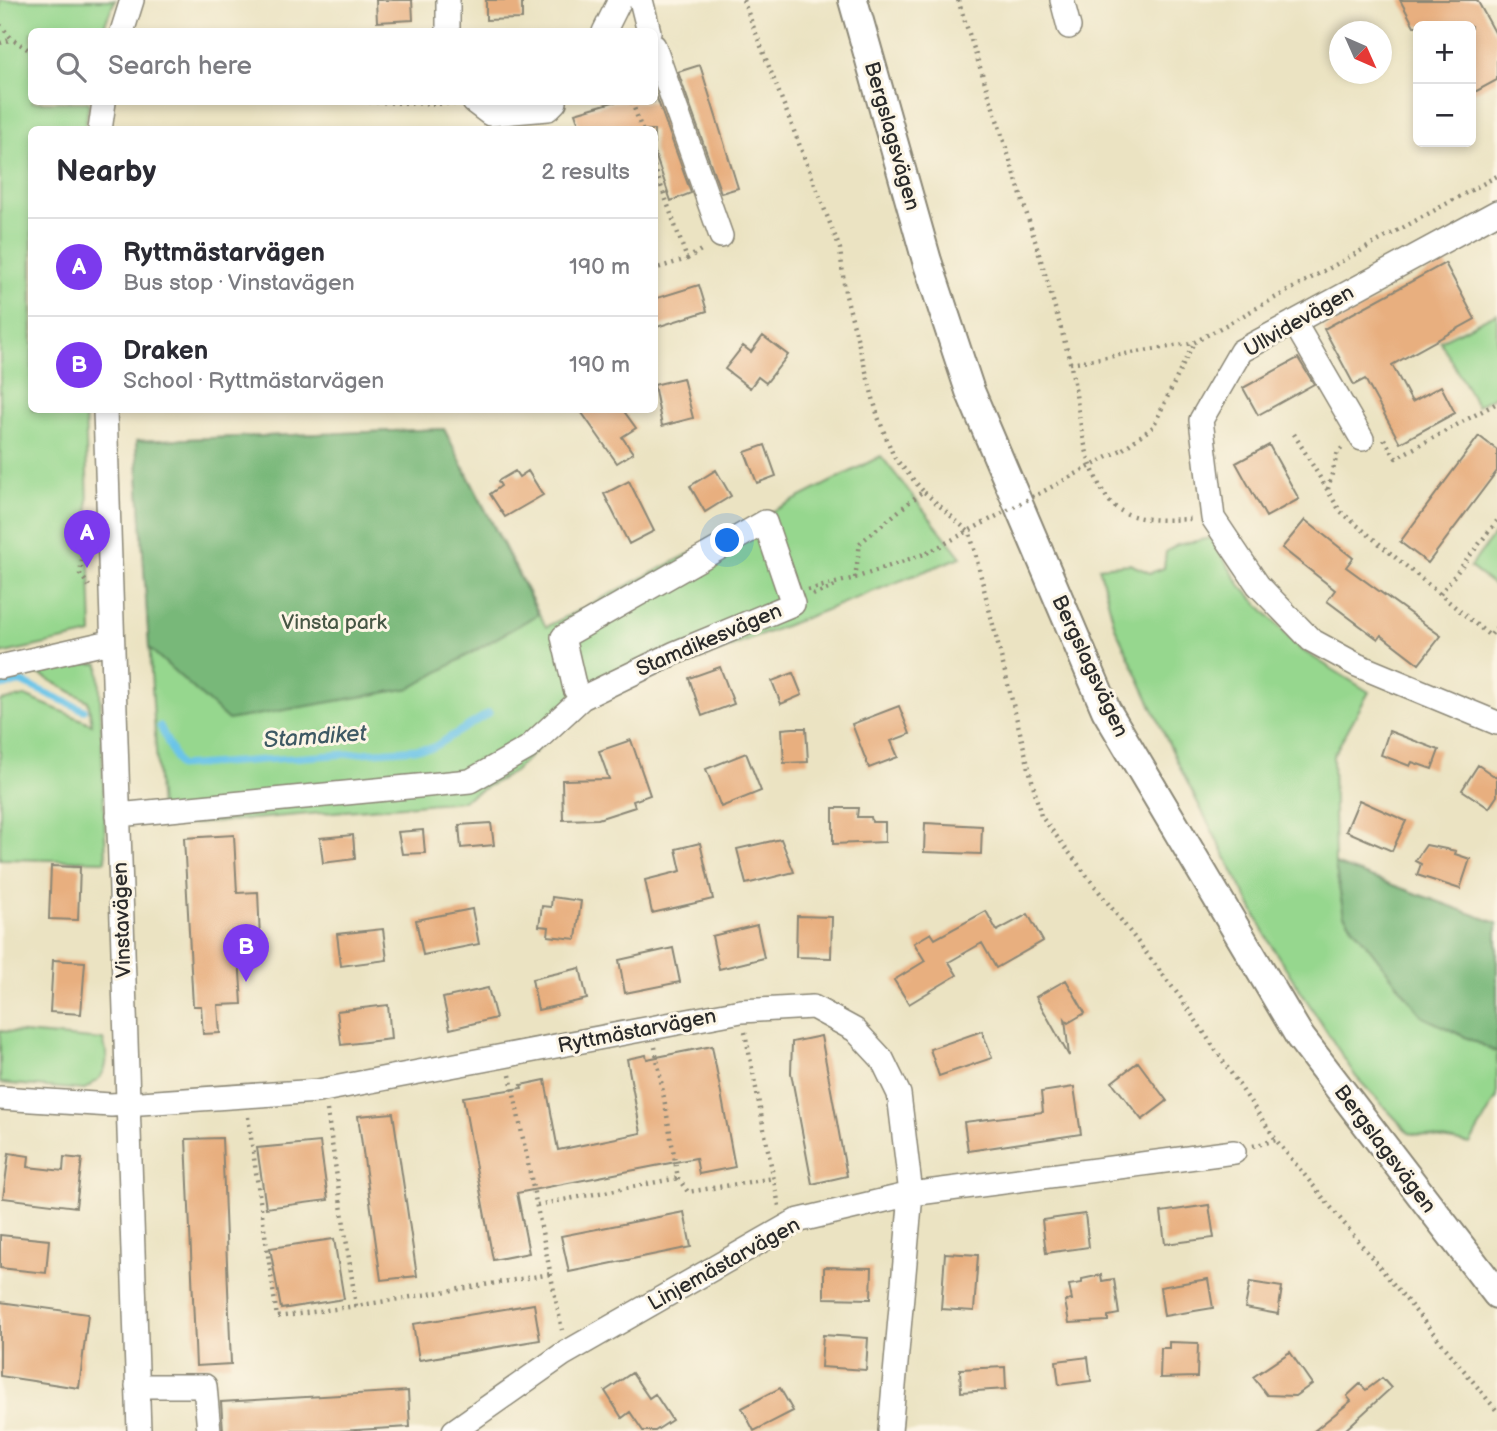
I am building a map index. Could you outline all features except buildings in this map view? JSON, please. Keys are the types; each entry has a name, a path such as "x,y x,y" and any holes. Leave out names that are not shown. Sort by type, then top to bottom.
{"main road":[{"name":"Bergslagsvägen","path":"853,0 927,261 970,391 1106,710 1300,1037 1497,1293"}],"street":[{"path":"123,28 132,0"},
{"path":"448,0 449,28"},
{"path":"606,28 620,0"},
{"path":"641,0 648,28"},
{"path":"1062,0 1069,27"},
{"path":"658,57 722,236"},
{"path":"101,126 104,105"},
{"path":"478,105 491,114 548,109 552,105"},
{"name":"Ullvidevägen","path":"1497,212 1241,351 1201,420 1213,518 1258,585 1311,640 1357,665 1497,723"},
{"path":"1294,322 1362,439"},
{"name":"Vinstavägen","path":"105,413 110,642 139,1431"},
{"name":"Stamdikesvägen","path":"118,815 470,781 528,748 582,698 792,599 765,522 563,637 575,689 582,698"},
{"path":"0,667 110,642"},
{"name":"Ryttmästarvägen","path":"0,1098 128,1104 324,1089 741,1011 813,1007 855,1030 882,1059 899,1094 911,1194 890,1431"},
{"name":"Linjemästarvägen","path":"454,1431 567,1352 796,1222 911,1194 1234,1152"},
{"path":"137,1385 205,1387 209,1431"}],"path":[{"path":"743,0 840,249 845,292 878,417 894,457 923,491 970,533 1041,816 1180,997 1276,1140 1497,1411"},
{"path":"958,0 1030,218 1070,363 1084,451 1108,500 1142,520 1213,518"},
{"path":"0,24 12,38 28,48"},
{"path":"0,43 12,38"},
{"path":"633,105 641,126"},
{"path":"1070,363 1193,343 1497,176"},
{"path":"658,177 687,259 658,268"},
{"path":"792,599 927,553 1122,449 1153,427 1193,343"},
{"path":"1328,490 1338,451 1380,432 1396,458 1497,403"},
{"path":"1294,434 1340,511 1490,636 1497,627"},
{"path":"855,578 860,543 923,491"},
{"path":"1440,594 1497,521"},
{"path":"84,541 80,574 90,587 91,599"},
{"path":"792,599 855,578"},
{"path":"741,1011 783,1228"},
{"path":"652,1028 678,1178 688,1192 774,1178"},
{"path":"507,1056 567,1352"},
{"path":"324,1089 356,1306"},
{"path":"244,1096 277,1317 551,1274"},
{"path":"537,1205 678,1178"}],"green space":[{"path":"0,0 115,0 103,28 28,28 28,105 89,105 85,126 28,126 28,413 85,413 92,634 0,654"},
{"path":"1497,313 1497,395 1477,406 1440,341"},
{"name":"Vinsta park","path":"444,429 546,627 881,456 961,557 583,705 514,772 461,801 161,827 136,441"},
{"path":"444,429 538,614 411,688 228,720 149,648 136,441"},
{"path":"1497,531 1497,588 1470,567"},
{"path":"1210,538 1241,586 1300,649 1369,692 1333,756 1335,864 1344,915 1423,1017 1497,1052 1497,1097 1470,1144 1409,1133 1356,1077 1271,945 1183,774 1115,627 1099,567 1130,564 1150,573 1164,568 1166,552 1177,545"},
{"path":"78,663 99,664 106,861 0,859 0,701 25,696 92,724 88,701 35,672"},
{"path":"1335,864 1497,923 1497,1052 1423,1017 1344,915"},
{"path":"0,1031 103,1040 105,1070 83,1090 0,1083"}],"waterway":[{"path":"0,686 21,682 84,710"},
{"name":"Stamdiket","path":"160,726 179,766 432,748 489,713"}],"place":[{"name":"Ryttmästarvägen","path":"87,568"},
{"name":"Draken","path":"246,982"}]}
